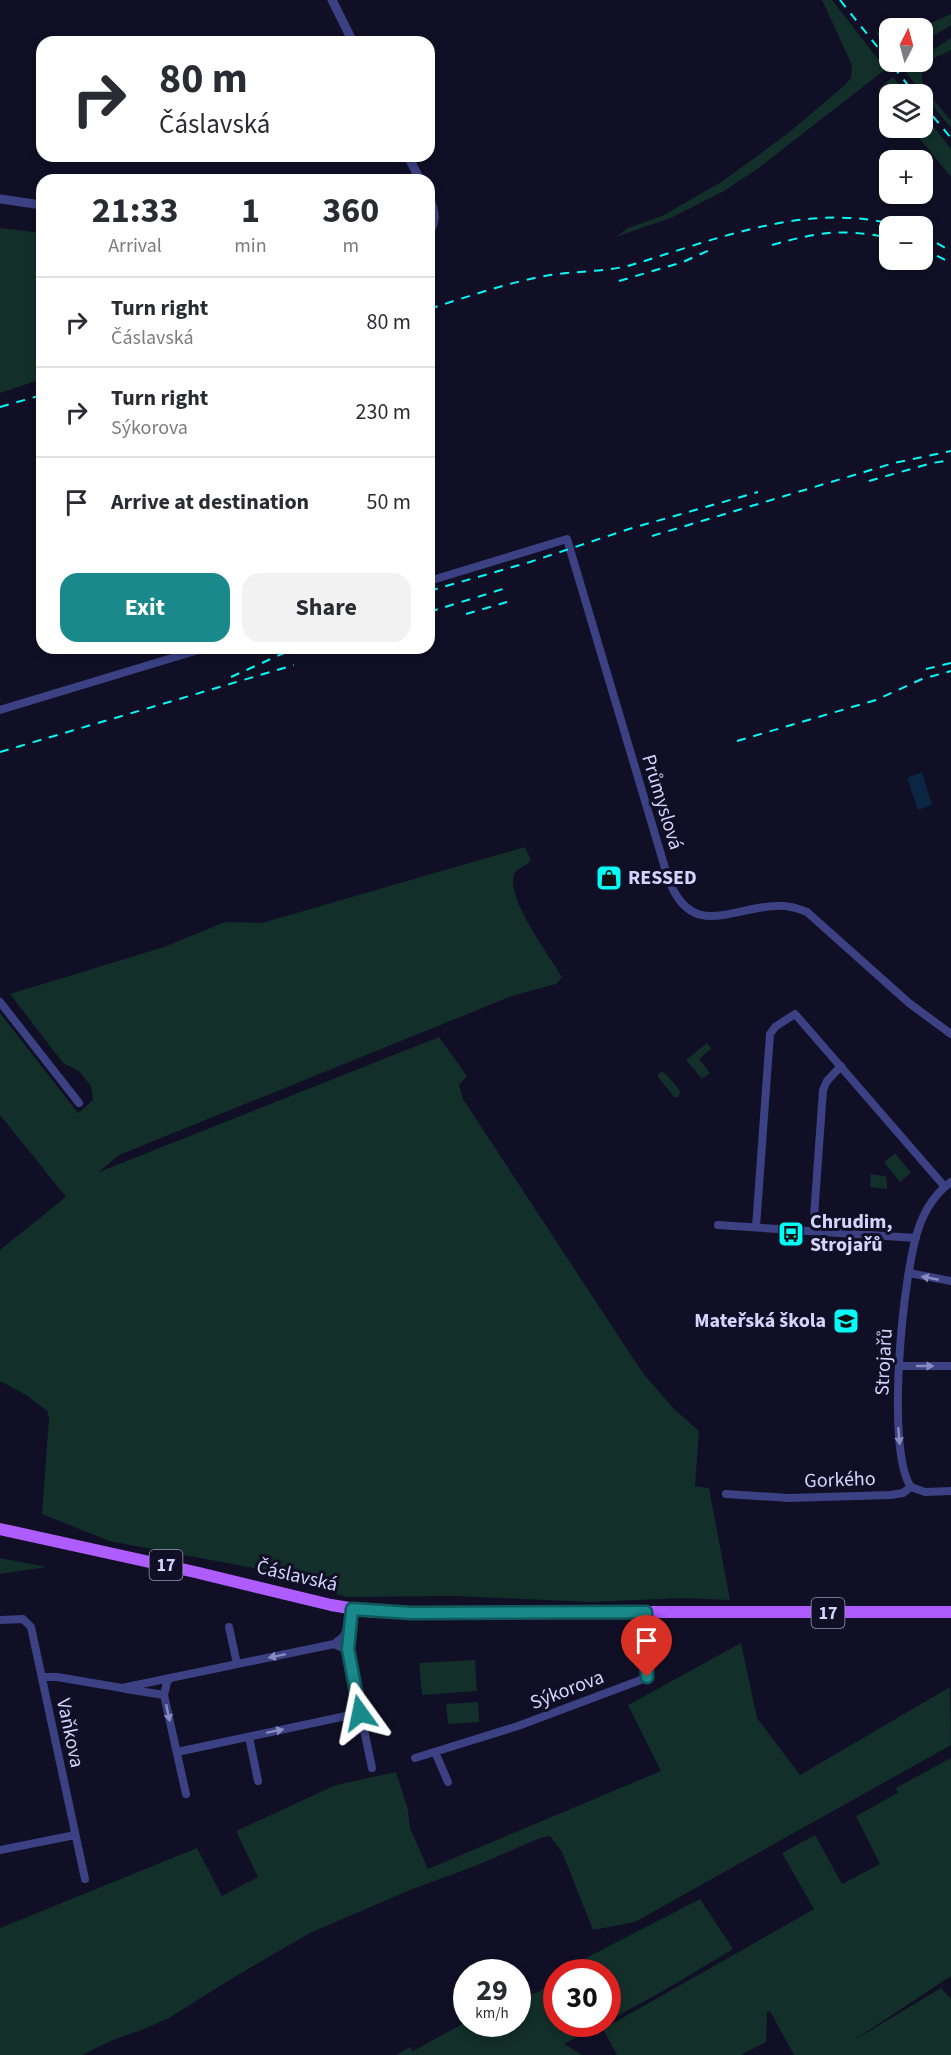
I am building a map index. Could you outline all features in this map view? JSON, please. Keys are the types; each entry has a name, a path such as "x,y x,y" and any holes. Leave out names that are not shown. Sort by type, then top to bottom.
{"main road":[{"name":"Čáslavská","path":"0,1529 195,1572 351,1614 951,1612"}],"street":[{"path":"332,0 350,36"},
{"path":"0,199 36,204"},
{"name":"Průmyslová","path":"435,579 567,539 668,878 681,902 693,911 711,917 776,906 791,907 807,912 909,1003 951,1034"},
{"path":"0,710 186,654"},
{"path":"0,1002 79,1103"},
{"path":"756,1227 770,1037 773,1029 795,1014 948,1185"},
{"path":"813,1231 823,1090 827,1081 841,1066"},
{"name":"Strojařů","path":"910,1487 904,1473 899,1440 899,1366 904,1300 916,1238 923,1217 948,1185"},
{"path":"718,1225 916,1238"},
{"path":"909,1273 951,1281"},
{"path":"899,1366 951,1366"},
{"name":"Gorkého","path":"726,1494 779,1497 879,1495 902,1493 910,1487 925,1492 951,1491"},
{"name":"Sýkorova","path":"415,1758 518,1726 646,1678 648,1673 646,1612"},
{"path":"122,1688 334,1644 344,1636 351,1614"},
{"path":"351,1614 348,1654 372,1768"},
{"name":"Vaňkova","path":"0,1620 20,1618 29,1624 85,1879"},
{"path":"229,1627 237,1664"},
{"path":"334,1644 343,1647 348,1654"},
{"path":"42,1677 57,1677 164,1695"},
{"path":"173,1677 167,1682 164,1695 186,1794"},
{"path":"177,1752 360,1713"},
{"path":"249,1737 258,1781"},
{"path":"435,1752 448,1782"},
{"path":"0,1850 75,1835"}],"green space":[{"path":"822,0 832,0 879,60 879,72 882,72 756,170 724,191 673,217 616,237 628,228 662,216 723,181 787,134 845,85 851,78 852,65"},
{"path":"951,14 951,25 933,36 933,22"},
{"path":"951,38 951,50 933,59 933,50"},
{"path":"905,72 923,72 923,84 915,84"},
{"path":"893,77 899,84 885,84"},
{"path":"933,99 951,121 951,128 933,106"},
{"path":"933,126 951,149 951,177 933,155 933,150 929,150 919,138 933,138"},
{"path":"0,228 36,232 36,381 0,393"},
{"path":"525,847 531,860 515,872 513,885 522,912 562,977 556,984 512,996 119,1155 99,1172 439,1037 467,1076 459,1085 463,1099 642,1372 674,1409 699,1431 695,1486 709,1488 730,1600 683,1598 591,1602 455,1596 346,1597 275,1572 109,1541 42,1514 49,1418 47,1411 26,1395 0,1381 0,1250 66,1197 0,1115 0,1013 78,1113 93,1100 91,1086 79,1071 63,1063 10,994 164,947 225,922 262,923"},
{"path":"707,1043 711,1049 699,1059 710,1073 702,1079 686,1060"},
{"path":"662,1072 680,1091 679,1097 674,1097 658,1077"},
{"path":"895,1153 911,1173 900,1182 884,1162"},
{"path":"871,1174 885,1176 887,1189 870,1187"},
{"path":"0,1558 47,1567 0,1574"},
{"path":"741,1643 757,1718 800,1775 950,1687 951,1745 635,1922 593,1930 562,1852 550,1836 540,1838 310,1933 169,2018 115,2039 82,2055 0,2055 0,1928 197,1848 222,1896 258,1877 236,1831 336,1785 396,1772 408,1810 410,1828 428,1869 661,1771 628,1705"},
{"path":"475,1660 477,1691 422,1695 419,1663"},
{"path":"478,1702 479,1722 448,1724 446,1704"},
{"path":"951,1758 951,1976 851,2042 941,1988 951,1999 951,2055 794,2055 770,2011 756,2018 767,2013 766,2042 741,2055 617,2055 607,2037 621,2037 621,2019 814,1909 782,1853 815,1835 842,1884 880,1864 856,1816 898,1793 896,1788"},
{"path":"700,1899 733,1949 621,2014 621,1959 584,1959"},
{"path":"543,1989 543,2037 577,2037 564,2044 582,2055 396,2055 410,2047 413,2051 453,2029 453,2037 531,2037 531,1993"}],"water":[{"path":"922,772 932,805 918,810 907,778"}],"railway":[{"path":"840,0 907,84"},
{"path":"933,116 951,138"},
{"path":"435,307 516,282 555,274 628,266 728,235 796,220 830,218 879,222"},
{"path":"772,245 817,234 844,232 879,236"},
{"path":"933,241 951,251"},
{"path":"619,281 683,262 714,248"},
{"path":"933,254 951,263"},
{"path":"0,407 36,397"},
{"path":"652,536 894,463 951,451"},
{"path":"869,481 932,463 951,460"},
{"path":"435,589 758,492"},
{"path":"435,610 503,589"},
{"path":"466,614 507,602"},
{"path":"231,677 282,654"},
{"path":"926,669 951,663"},
{"path":"0,752 294,665"},
{"path":"737,741 876,700 922,679 951,671"}],"place":[{"name":"RESSED","path":"609,878"},
{"name":"Chrudim, Strojařů","path":"791,1234"},
{"name":"Mateřská škola","path":"846,1321"}],"route":[{"path":"360,1713 348,1649 352,1609 411,1613 646,1612 647,1677"}]}
